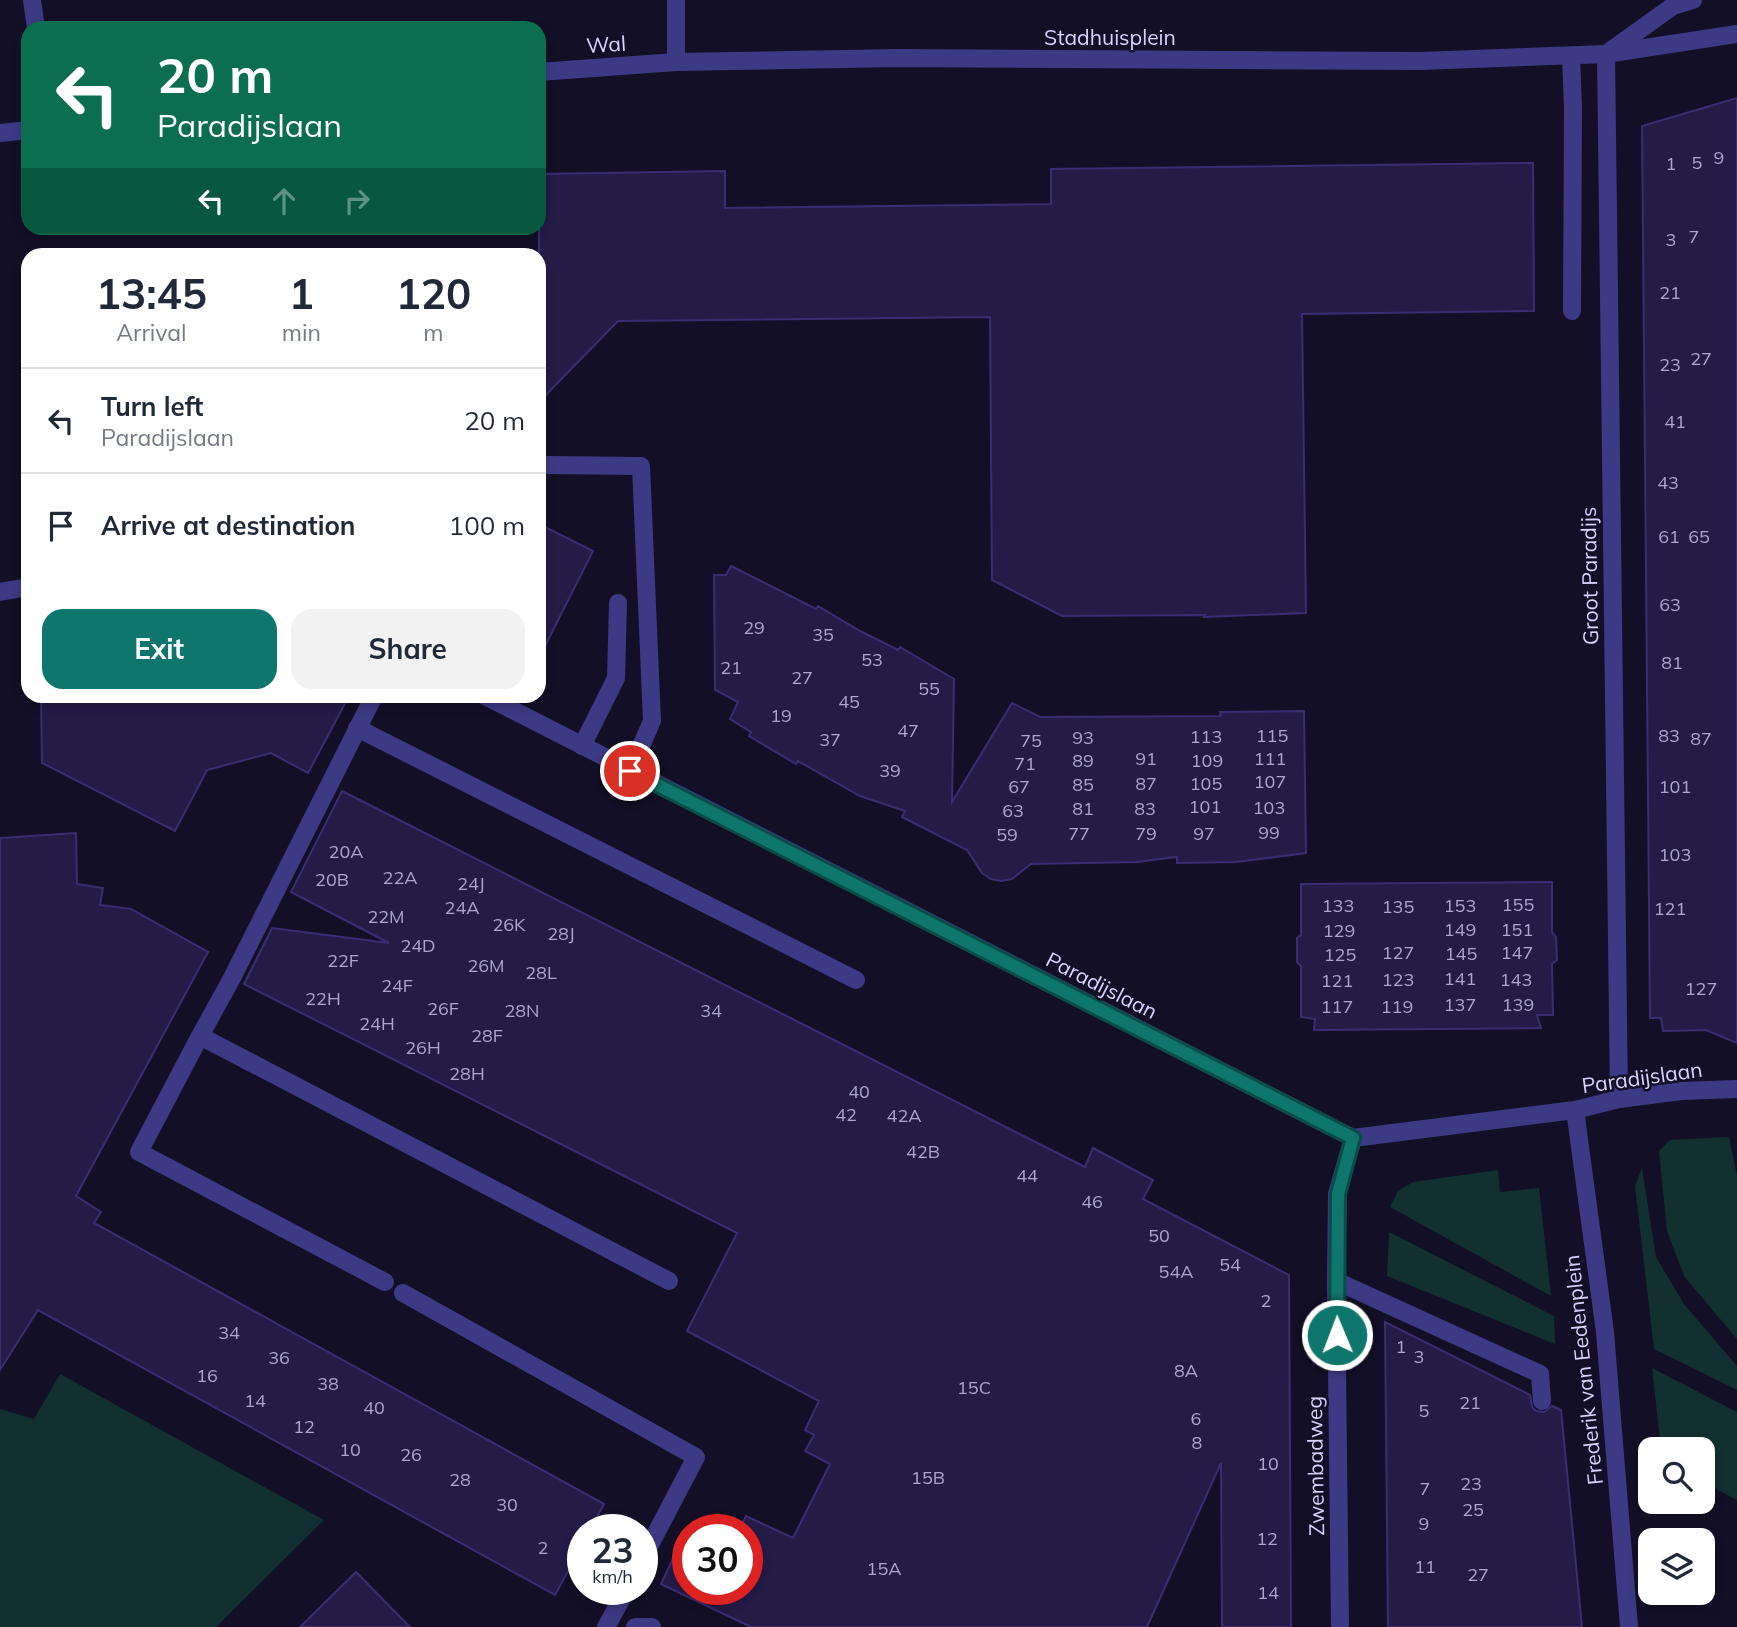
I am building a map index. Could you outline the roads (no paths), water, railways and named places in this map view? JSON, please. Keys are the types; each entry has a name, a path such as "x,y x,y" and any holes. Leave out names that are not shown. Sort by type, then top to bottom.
{"street":[{"path":"33,0 35,21"},
{"path":"676,0 676,62"},
{"path":"1606,54 1673,6 1693,0"},
{"name":"Stadhuisplein","path":"676,62 897,58 1420,61 1606,54 1737,34"},
{"name":"Groot Paradijs","path":"1606,54 1619,1099"},
{"path":"1571,56 1572,311"},
{"name":"Wal","path":"546,71 676,62"},
{"path":"0,133 21,131"},
{"path":"546,465 642,466 652,722 630,771"},
{"path":"0,592 21,588"},
{"path":"582,746 616,678 618,603"},
{"path":"370,703 232,978 139,1152 386,1282"},
{"name":"Paradijslaan","path":"499,703 1353,1138 1575,1110 1619,1099 1681,1091 1737,1089"},
{"path":"358,728 856,980"},
{"path":"200,1036 669,1281"},
{"name":"Frederik van Eedenplein","path":"1575,1110 1605,1332 1629,1627"},
{"name":"Zwembadweg","path":"1340,1627 1336,1282 1338,1194 1353,1138"},
{"path":"1336,1282 1540,1374 1542,1401"},
{"path":"403,1293 696,1457 658,1529"},
{"path":"606,1627 618,1605"},
{"path":"635,1627 652,1627"}]}
